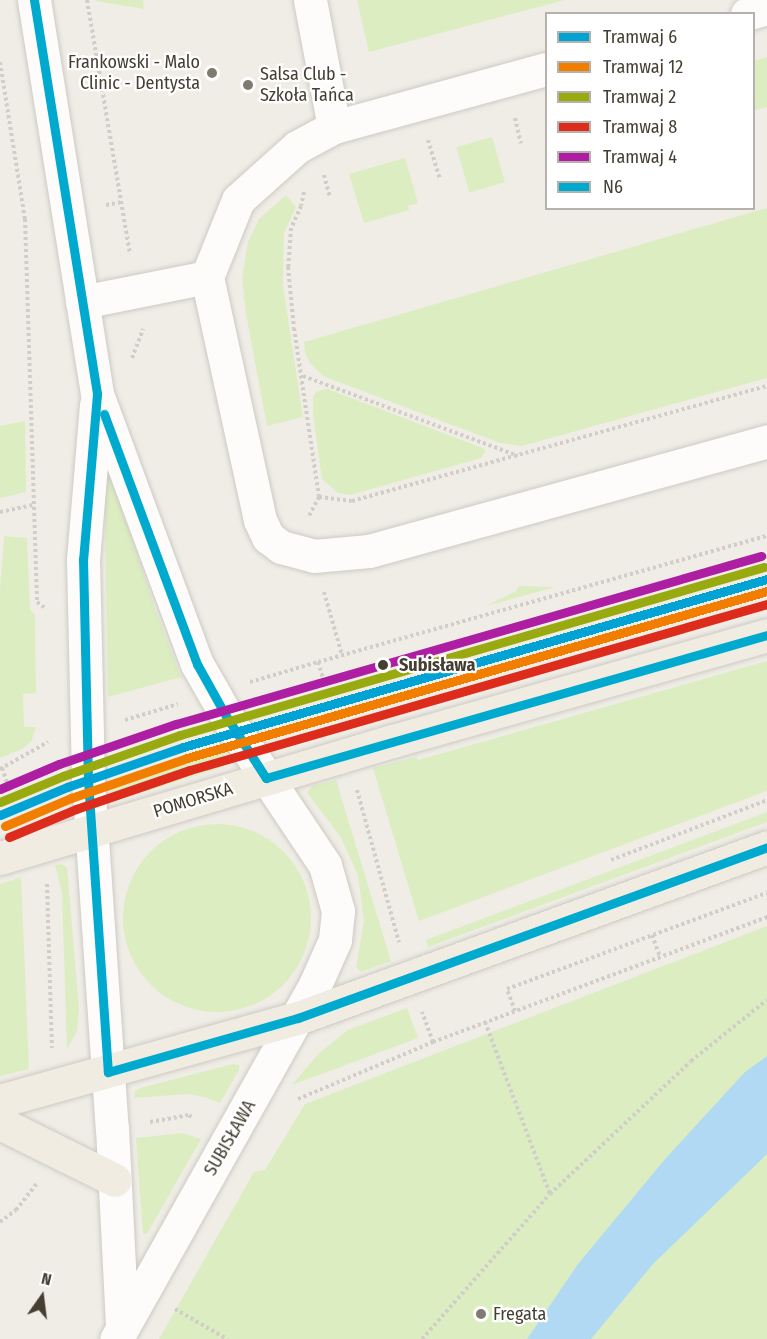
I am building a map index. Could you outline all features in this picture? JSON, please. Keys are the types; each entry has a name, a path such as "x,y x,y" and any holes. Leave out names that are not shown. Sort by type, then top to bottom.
{"main road":[{"name":"POMORSKA","path":"0,858 266,778 767,635"},
{"path":"0,1101 298,1018 767,847"},
{"path":"0,1123 115,1180"}],"street":[{"name":"SUBISŁAWA","path":"34,0 97,394 197,664 226,716 325,865 338,911 335,940 298,1018 119,1332"},
{"path":"310,0 334,127"},
{"path":"545,69 334,127 297,147 238,200 207,277 260,520 268,537 281,547 314,556 369,551 767,441"},
{"path":"82,302 207,277"},
{"name":"SUBISŁAWA","path":"97,394 83,559 91,831 115,1180 119,1332"}],"path":[{"path":"87,0 131,263"},
{"path":"0,62 25,219 37,602 48,610"},
{"path":"503,118 525,113"},
{"path":"514,116 521,144"},
{"path":"417,142 439,136"},
{"path":"428,139 440,177"},
{"path":"316,172 322,170 330,197"},
{"path":"303,187 304,195 301,206 291,228 288,267 294,328 320,497 304,524"},
{"path":"303,376 518,456"},
{"path":"320,497 352,501 767,386"},
{"path":"0,512 34,505"},
{"path":"239,686 767,536"},
{"path":"329,609 342,655"},
{"path":"318,662 323,678"},
{"path":"120,722 182,703"},
{"path":"8,785 1,769 56,740"},
{"path":"356,786 398,940"},
{"path":"44,872 47,883 53,1052"},
{"path":"515,1011 507,989 767,893"},
{"path":"294,1104 300,1096 433,1042 767,917"},
{"path":"652,935 660,957"},
{"path":"422,1339 550,1194 691,1061 767,1000"},
{"path":"422,1011 433,1042"},
{"path":"485,1022 550,1194"},
{"path":"145,1123 189,1115 198,1122"},
{"path":"0,1222 16,1210 41,1178"},
{"path":"177,1311 227,1339"}],"green space":[{"path":"143,0 144,9 96,1"},
{"path":"357,0 565,0 369,52"},
{"path":"767,57 767,107 755,110 755,61"},
{"path":"492,137 505,182 469,192 456,147"},
{"path":"405,158 418,203 408,206 409,210 364,223 349,174"},
{"path":"286,195 296,207 284,233 283,286 303,417 267,426 246,314 242,278 248,242 259,219"},
{"path":"767,208 767,378 522,446 500,443 323,376 310,363 305,353 304,342"},
{"path":"328,389 485,449 484,453 481,458 350,495 338,493 322,479 313,414 313,397 317,391"},
{"path":"25,421 26,492 0,498 0,426"},
{"path":"109,467 156,611 181,677 108,697 104,468"},
{"path":"4,536 27,538 30,609 35,616 36,693 23,694 24,727 36,727 31,742 22,749 0,758 0,590"},
{"path":"519,586 555,587 486,606 516,591"},
{"path":"767,661 767,791 419,921 373,768 416,757 418,760"},
{"path":"219,747 228,761 223,767 115,801 111,797 110,782"},
{"path":"336,780 391,961 361,972 356,967 364,921 358,875 340,836 307,793 312,786"},
{"path":"767,812 767,822 428,947 426,940"},
{"path":"217,824 235,826 253,832 269,840 283,852 295,866 303,882 309,900 311,918 309,936 303,954 295,970 283,984 269,996 253,1004 235,1010 217,1012 199,1010 181,1004 165,996 151,984 139,970 131,954 125,936 123,918 125,900 131,882 139,866 151,852 165,840 181,832 199,826"},
{"path":"62,864 67,868 79,1009 77,1031 67,1049 62,893 55,865"},
{"path":"21,877 29,1069 0,1076 0,884"},
{"path":"767,926 767,1339 159,1339 254,1172 265,1170 305,1104"},
{"path":"407,1008 418,1038 292,1085 318,1054 348,1030"},
{"path":"233,1064 239,1065 239,1070 220,1103 188,1094 134,1098 135,1091 140,1088"},
{"path":"183,1133 201,1139 147,1234 143,1234 136,1138"}],"water":[{"path":"767,1056 767,1154 653,1264 591,1339 527,1339 578,1264 666,1158 745,1072"}],"tram line":[{"name":"4","path":"0,789 59,764 176,724 761,556"},
{"name":"2","path":"0,802 63,776 180,735 764,567"},
{"name":"6","path":"0,815 67,787 183,747 767,579"},
{"name":"12","path":"5,826 71,798 187,758 767,591"},
{"name":"8","path":"9,837 76,809 190,770 767,604"}],"transit line":[{"name":"N6","path":"34,0 97,394 83,559 88,780 108,1072"},
{"name":"N6","path":"104,414 197,664 226,716 266,778"},
{"name":"N6","path":"266,778 767,635"},
{"name":"N6","path":"108,1072 298,1018 767,847"}],"place":[{"name":"Frankowski - Malo Clinic - Dentysta","path":"212,73"},
{"name":"Salsa Club - Szkoła Tańca","path":"248,85"},
{"name":"Subisława","path":"383,665"},
{"name":"Fregata","path":"481,1314"}]}
